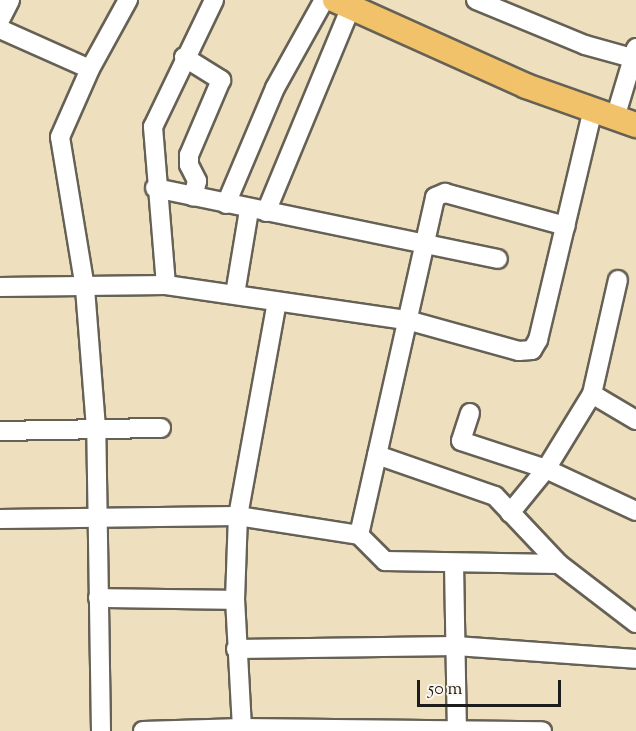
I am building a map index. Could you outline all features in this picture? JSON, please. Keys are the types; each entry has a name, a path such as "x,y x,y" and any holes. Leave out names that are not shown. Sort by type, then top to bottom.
{"main road":[{"path":"342,4 526,86 615,118"}],"street":[{"path":"0,20 10,0"},
{"path":"101,731 96,429 85,288 60,136 90,69 128,0"},
{"path":"166,285 155,188 153,127 184,57 214,0"},
{"path":"226,204 275,88 324,0"},
{"path":"0,287 85,288 166,285 408,320 519,351 532,350 538,340 566,226 615,118 635,55 585,45 476,0"},
{"path":"235,294 257,211 342,4"},
{"path":"0,29 90,69"},
{"path":"184,57 221,80 189,155 189,165 197,181 193,196"},
{"path":"155,188 257,211 498,259"},
{"path":"359,535 434,201 441,193 566,226"},
{"path":"510,513 546,469 592,394 618,280"},
{"path":"242,728 235,600 238,516 277,302"},
{"path":"592,394 636,420"},
{"path":"470,413 461,441 546,469 636,511"},
{"path":"0,431 161,428"},
{"path":"377,455 495,496 559,564 636,623"},
{"path":"0,519 238,516 359,535 385,561 559,564"},
{"path":"454,563 457,728"},
{"path":"98,598 235,600"},
{"path":"236,649 456,646 636,659"},
{"path":"143,731 242,728 457,728 542,731"}]}
